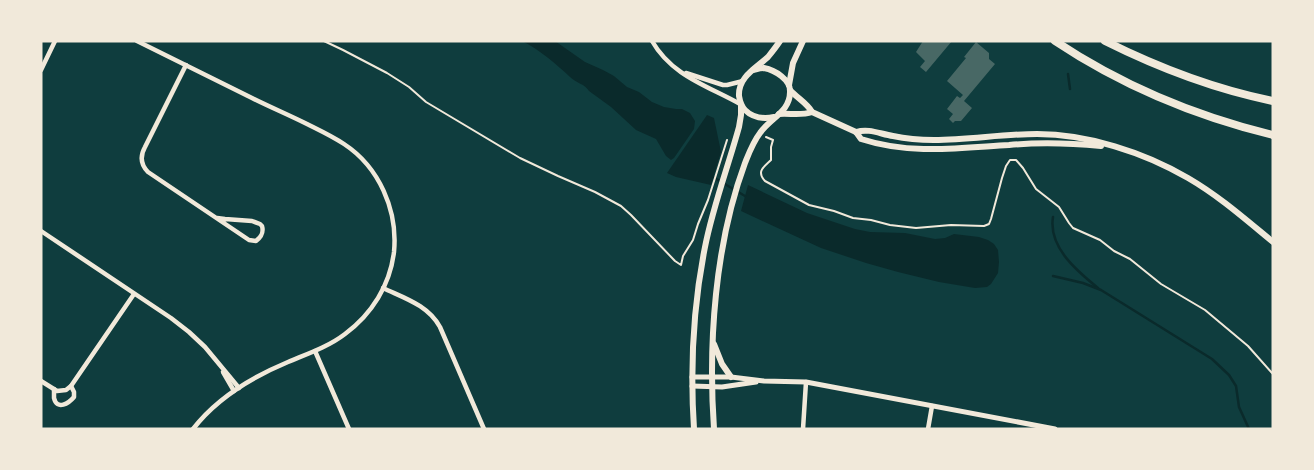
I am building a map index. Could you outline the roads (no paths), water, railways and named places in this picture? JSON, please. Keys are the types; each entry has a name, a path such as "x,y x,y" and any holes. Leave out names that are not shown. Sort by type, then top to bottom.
{"highway":[{"path":"1055,41 1104,71 1156,96 1226,122 1273,136"},
{"path":"1105,41 1193,79 1234,92 1273,101"}],"main road":[{"path":"694,429 692,377 695,318 705,247 739,127 741,105 739,94 742,81 768,57 780,41"},
{"path":"714,429 712,386 713,340 721,257 731,207 740,175 759,134 786,107 790,99 793,63 803,41"},
{"path":"753,70 764,68 780,75 799,99 808,105 812,112 856,132 861,139 896,147 949,150 1011,144 1053,143 1117,147"},
{"path":"741,105 748,113 764,118 812,112"},
{"path":"856,132 865,129 916,140 960,140 1020,134 1051,134 1086,139 1117,147 1188,177 1228,205 1273,242"},
{"path":"915,149 916,140"},
{"path":"713,340 722,364 731,377"}],"street":[{"path":"41,70 55,41"},
{"path":"136,41 345,144 369,167 379,182 387,198 394,227 393,257 383,288 369,311 353,328 331,344 254,377 217,403 202,417 193,429"},
{"path":"652,41 663,57 680,71 694,81 741,105"},
{"path":"186,65 144,147 142,162 144,169 148,172 249,240 256,241 263,233 262,226 256,222 217,218"},
{"path":"680,71 723,85 742,81"},
{"path":"41,231 189,332 205,347 239,388"},
{"path":"383,288 418,304 434,317 484,429"},
{"path":"41,381 54,390 62,391 71,386 134,294"},
{"path":"315,351 349,429"},
{"path":"216,360 234,391"},
{"path":"692,377 731,377 764,381 806,382 1055,429"},
{"path":"692,386 722,386 764,381"},
{"path":"803,429 806,382"},
{"path":"54,390 56,403 65,405 74,397 71,386"},
{"path":"928,429 932,406"}],"water":[{"path":"522,41 555,41 585,62 614,76 627,87 639,92 652,102 664,107 682,109 690,113 695,121 694,129 671,160 666,156 656,139 636,130 611,107 572,79 541,53"},
{"path":"707,115 714,118 721,152 711,185 667,173"},
{"path":"748,185 807,213 855,229 870,232 905,233 935,239 945,238 954,234 988,240 998,250 998,273 987,287 975,288 898,272 821,248 741,211"}],"waterway":[{"path":"1068,74 1070,89"},
{"path":"713,177 745,196"},
{"path":"1053,217 1055,238 1060,248 1073,266 1098,288"},
{"path":"1053,276 1083,283 1101,290 1212,359 1229,375 1236,386 1239,407 1249,429"}]}
